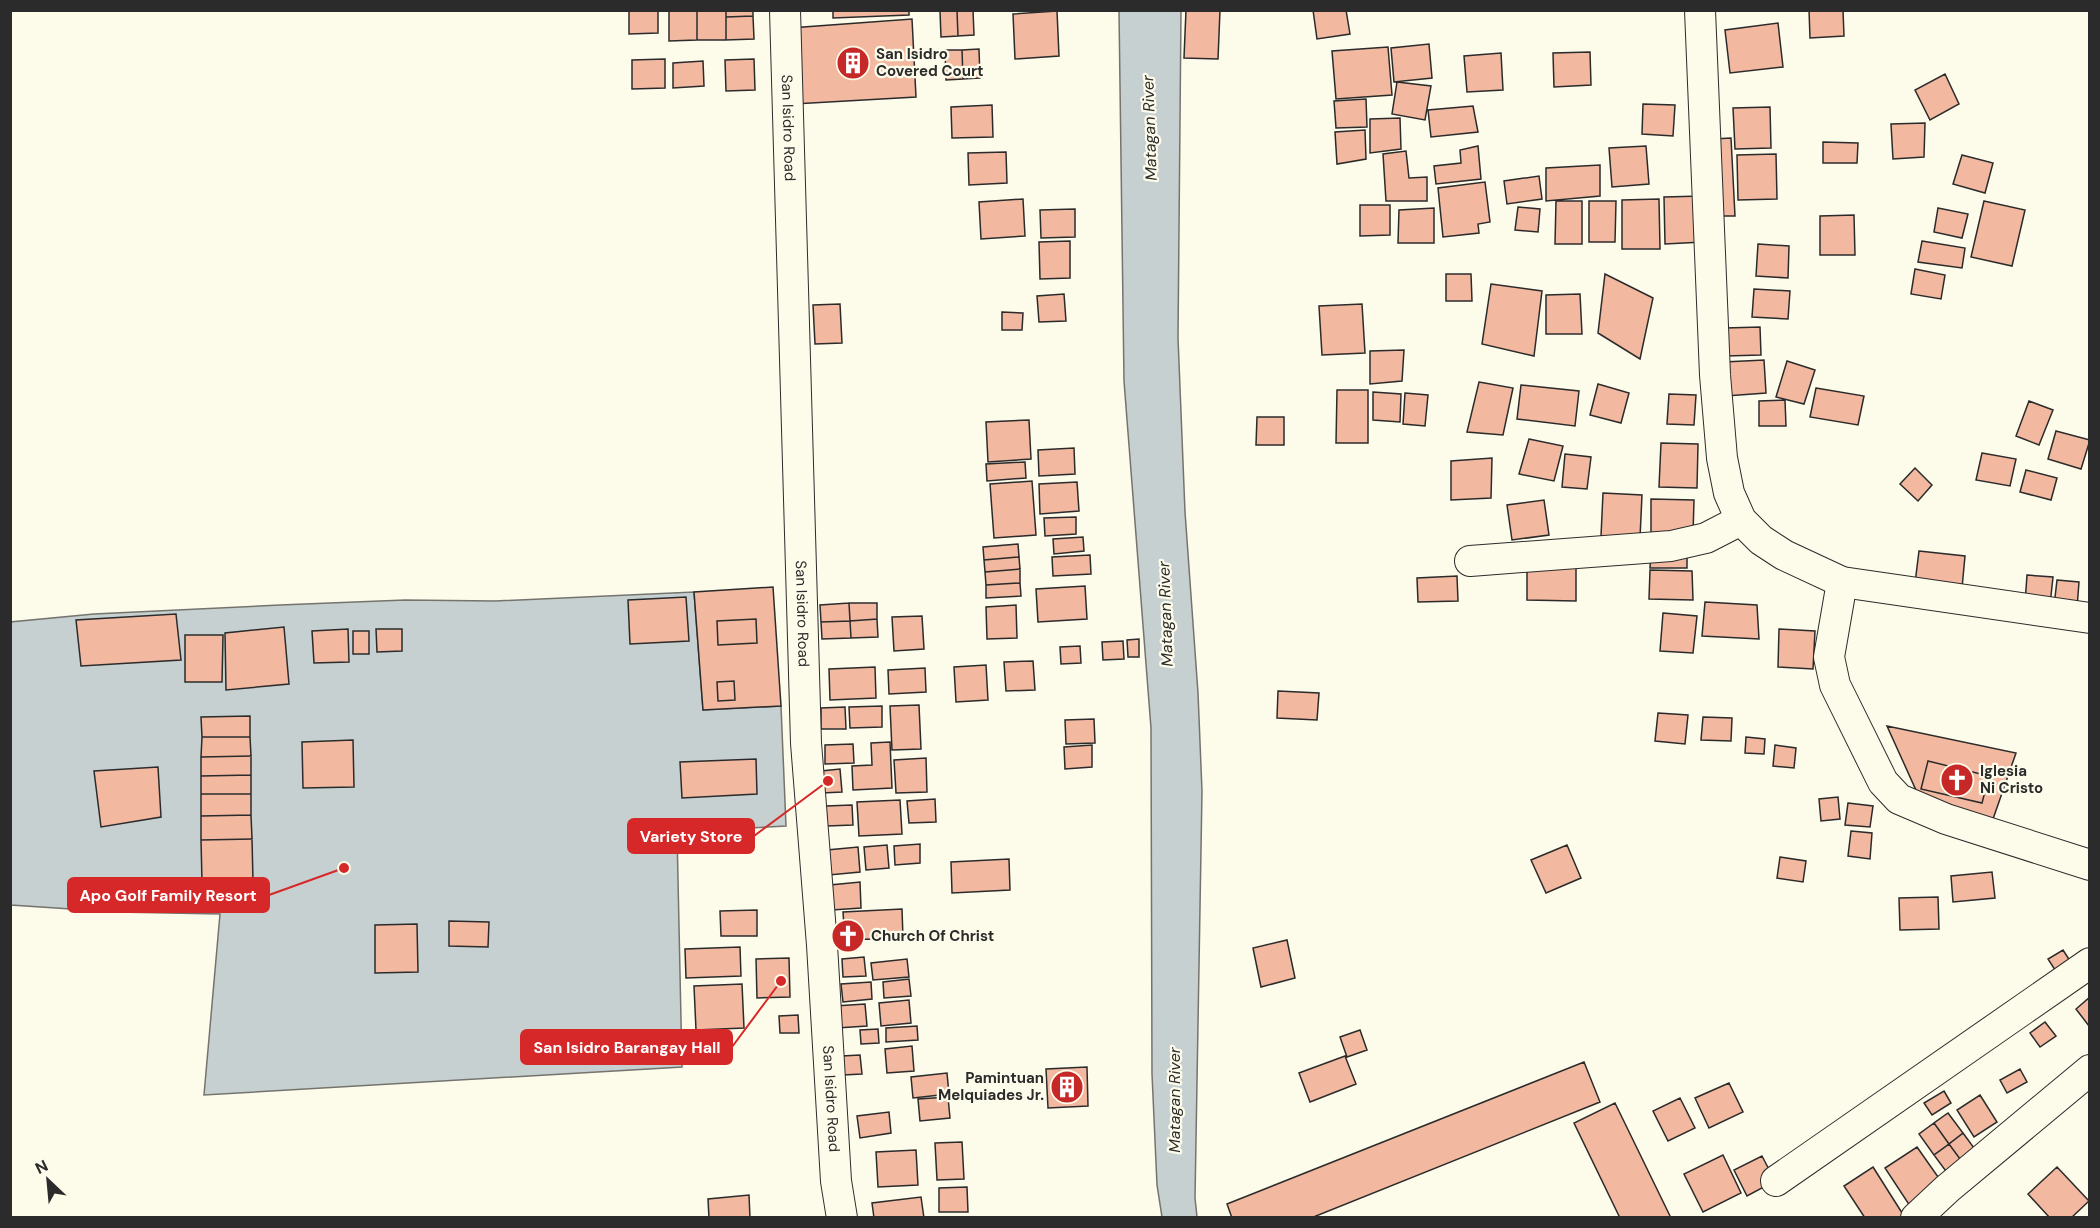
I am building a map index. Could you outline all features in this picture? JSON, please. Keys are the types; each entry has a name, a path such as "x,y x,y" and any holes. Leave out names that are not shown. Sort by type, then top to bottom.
{"street":[{"name":"San Isidro Road","path":"785,10 806,743 822,945 836,1181 842,1218"},
{"path":"1700,10 1715,375 1722,458 1729,493 1741,520 1761,540 1784,555 1842,582 2090,618"},
{"path":"1470,561 1671,546 1706,538 1741,520"},
{"path":"1842,582 1829,657 1835,685 1883,782 1899,799 1937,815 2090,865"},
{"path":"1776,1181 2090,963"},
{"path":"1916,1218 1947,1189 2090,1070"}],"water":[{"name":"Matagan River","path":"1119,11 1181,11 1178,338 1185,512 1198,693 1202,791 1195,1198 1197,1217 1162,1217 1157,1185 1152,1074 1151,728 1124,381"},
{"path":"694,592 703,710 781,706 786,826 677,832 682,1067 204,1095 220,914 116,912 11,905 10,622 94,614 280,605 405,600 495,601"}],"building":[{"path":"629,10 658,10 658,33 629,34"},
{"path":"669,10 697,10 697,40 669,41"},
{"path":"697,10 726,10 726,40 697,40"},
{"path":"726,10 753,10 753,16 726,17"},
{"path":"833,10 909,10 909,15 833,18"},
{"path":"973,10 974,35 958,36 957,11"},
{"path":"1186,10 1220,10 1218,59 1184,58"},
{"path":"1313,10 1346,10 1350,34 1317,39"},
{"path":"1809,10 1843,10 1844,36 1810,38"},
{"path":"940,11 957,11 958,36 941,37"},
{"path":"1057,11 1059,56 1015,59 1013,14"},
{"path":"753,16 754,39 726,40 726,17"},
{"name":"San Isidro Covered Court","path":"912,19 916,97 794,104 790,28"},
{"path":"1778,23 1783,67 1730,73 1725,30"},
{"path":"1429,44 1432,78 1394,82 1391,48"},
{"path":"1388,47 1392,95 1336,99 1332,51"},
{"path":"979,49 980,78 963,79 962,50"},
{"path":"945,50 962,50 963,79 946,80"},
{"path":"1590,52 1591,85 1554,87 1553,53"},
{"path":"1501,53 1503,90 1467,92 1464,56"},
{"path":"665,59 665,88 632,89 632,60"},
{"path":"754,59 755,90 726,91 725,60"},
{"path":"703,61 704,86 673,88 673,63"},
{"path":"1945,74 1959,104 1930,120 1915,90"},
{"path":"1397,82 1431,86 1425,120 1392,114"},
{"path":"1366,99 1367,127 1336,128 1334,101"},
{"path":"1643,104 1675,105 1673,136 1642,134"},
{"path":"992,105 993,137 952,138 951,107"},
{"path":"1473,106 1478,132 1431,137 1428,110"},
{"path":"1770,107 1771,148 1735,149 1733,108"},
{"path":"1400,118 1401,149 1370,153 1370,119"},
{"path":"1925,123 1924,157 1893,159 1891,124"},
{"path":"1365,130 1366,159 1337,164 1335,132"},
{"path":"1731,138 1735,216 1716,216 1713,139"},
{"path":"1823,142 1858,143 1857,163 1823,163"},
{"path":"1478,146 1481,179 1436,184 1434,166 1461,163 1460,150"},
{"path":"1646,146 1649,184 1612,187 1609,148"},
{"path":"1406,151 1409,178 1427,177 1427,201 1386,201 1383,154"},
{"path":"1006,152 1007,183 969,185 968,153"},
{"path":"1776,154 1777,199 1738,200 1737,155"},
{"path":"1962,155 1993,163 1985,193 1953,184"},
{"path":"1600,165 1600,196 1546,201 1546,168"},
{"path":"1539,176 1542,199 1507,204 1504,181"},
{"path":"1485,182 1490,222 1478,224 1479,233 1443,237 1438,188"},
{"path":"1702,196 1703,242 1665,244 1664,197"},
{"path":"1023,199 1025,236 981,239 979,202"},
{"path":"1659,199 1660,249 1622,249 1622,200"},
{"path":"1556,201 1582,201 1582,244 1555,244"},
{"path":"1589,201 1616,201 1615,242 1589,242"},
{"path":"1984,201 2025,210 2012,266 1971,257"},
{"path":"1360,205 1390,205 1390,235 1360,236"},
{"path":"1518,207 1540,209 1538,232 1515,230"},
{"path":"1434,208 1434,243 1398,243 1399,210"},
{"path":"1938,208 1968,214 1962,238 1934,232"},
{"path":"1075,209 1075,237 1041,238 1040,210"},
{"path":"1854,215 1855,255 1820,255 1820,216"},
{"path":"1070,241 1070,278 1040,279 1039,242"},
{"path":"1922,241 1965,248 1962,268 1918,262"},
{"path":"1758,244 1789,246 1788,278 1756,276"},
{"path":"1915,269 1945,275 1941,299 1911,294"},
{"path":"1446,274 1471,274 1472,301 1446,301"},
{"path":"1605,274 1653,298 1640,359 1598,333"},
{"path":"1491,284 1542,291 1534,356 1482,344"},
{"path":"1754,289 1790,291 1788,319 1752,317"},
{"path":"1064,294 1066,321 1039,322 1037,296"},
{"path":"1580,294 1582,334 1546,334 1546,295"},
{"path":"840,304 842,343 815,344 813,305"},
{"path":"1362,304 1365,353 1322,355 1319,306"},
{"path":"1002,312 1023,313 1022,330 1002,330"},
{"path":"1760,327 1761,355 1725,356 1725,328"},
{"path":"1404,350 1402,381 1370,384 1370,351"},
{"path":"1764,360 1766,393 1726,396 1724,362"},
{"path":"1787,361 1815,370 1804,404 1776,397"},
{"path":"1479,382 1513,388 1503,435 1467,432"},
{"path":"1598,384 1629,393 1621,423 1590,415"},
{"path":"1521,385 1579,391 1575,426 1517,419"},
{"path":"1816,388 1864,396 1858,425 1810,417"},
{"path":"1337,390 1368,390 1368,443 1336,443"},
{"path":"1373,392 1401,394 1400,422 1373,420"},
{"path":"1405,393 1428,395 1425,426 1403,424"},
{"path":"1669,394 1696,395 1694,425 1667,424"},
{"path":"1785,400 1786,426 1759,426 1759,401"},
{"path":"2029,401 2053,410 2039,445 2016,436"},
{"path":"1257,417 1284,417 1284,445 1256,445"},
{"path":"1029,420 1031,459 988,462 986,422"},
{"path":"2056,431 2090,440 2081,469 2048,459"},
{"path":"1529,439 1563,446 1554,481 1519,474"},
{"path":"1661,443 1698,444 1697,488 1659,487"},
{"path":"1074,448 1075,474 1039,476 1038,450"},
{"path":"1982,453 2016,459 2010,486 1976,480"},
{"path":"1565,454 1591,457 1587,489 1562,487"},
{"path":"1492,458 1491,498 1451,500 1451,461"},
{"path":"1025,462 1026,478 987,481 986,464"},
{"path":"1915,468 1932,485 1918,501 1900,484"},
{"path":"2026,470 2057,478 2051,500 2020,492"},
{"path":"1032,481 1036,535 994,538 990,484"},
{"path":"1077,482 1079,511 1040,514 1039,484"},
{"path":"1603,493 1642,495 1640,538 1601,536"},
{"path":"1651,499 1694,500 1693,535 1651,534"},
{"path":"1544,500 1549,535 1512,540 1507,505"},
{"path":"1076,517 1076,534 1045,536 1044,518"},
{"path":"1083,537 1084,551 1054,554 1053,539"},
{"path":"1018,544 1019,557 984,560 983,547"},
{"path":"1651,550 1687,550 1687,568 1650,568"},
{"path":"1919,551 1965,556 1962,588 1915,583"},
{"path":"1090,555 1091,574 1053,576 1052,557"},
{"path":"1019,557 1020,569 985,572 984,560"},
{"path":"1527,565 1576,566 1576,601 1527,600"},
{"path":"1020,569 1020,583 986,585 985,572"},
{"path":"1650,570 1692,571 1693,600 1649,599"},
{"path":"2027,575 2053,577 2050,605 2025,603"},
{"path":"1457,576 1458,601 1418,602 1417,578"},
{"path":"2057,580 2079,582 2077,608 2054,606"},
{"path":"1020,583 1021,596 986,598 986,585"},
{"path":"1085,586 1087,619 1038,622 1036,589"},
{"path":"773,587 781,706 703,710 694,592"},
{"path":"686,597 689,641 630,644 628,600"},
{"path":"1705,602 1757,605 1759,639 1702,636"},
{"path":"849,603 877,603 877,619 850,621"},
{"path":"849,603 850,621 821,622 820,605"},
{"path":"1016,605 1017,638 987,639 986,607"},
{"path":"1663,613 1697,616 1693,653 1660,651"},
{"path":"176,614 181,660 81,666 76,620"},
{"path":"922,616 924,649 894,651 892,617"},
{"path":"756,619 757,643 718,645 717,621"},
{"path":"877,619 878,637 851,638 850,621"},
{"path":"850,621 851,638 822,639 821,622"},
{"path":"284,627 289,684 226,690 225,633"},
{"path":"348,629 349,662 314,663 312,631"},
{"path":"376,629 402,629 402,651 377,652"},
{"path":"1779,629 1815,631 1813,669 1778,667"},
{"path":"353,631 369,631 369,654 353,654"},
{"path":"185,635 223,635 222,682 185,682"},
{"path":"1139,639 1139,657 1128,657 1127,640"},
{"path":"1123,641 1124,659 1103,660 1102,642"},
{"path":"1080,646 1081,663 1061,664 1060,647"},
{"path":"1033,661 1035,690 1006,691 1004,662"},
{"path":"986,665 988,700 956,702 954,667"},
{"path":"875,667 876,698 830,700 829,669"},
{"path":"925,668 926,692 889,694 888,670"},
{"path":"734,681 735,700 718,701 717,682"},
{"path":"1278,691 1319,693 1317,720 1277,718"},
{"path":"919,705 921,749 892,750 890,706"},
{"path":"882,706 882,727 850,728 849,707"},
{"path":"845,707 846,729 821,729 821,708"},
{"path":"1658,713 1688,715 1685,744 1655,741"},
{"path":"250,716 250,737 202,737 201,717"},
{"path":"1703,717 1732,718 1731,741 1701,740"},
{"path":"1094,719 1095,743 1066,744 1065,720"},
{"path":"1887,726 2016,753 1993,819 1920,799"},
{"path":"202,737 250,737 251,756 201,757"},
{"path":"1746,737 1765,739 1764,754 1745,753"},
{"path":"353,740 354,787 303,788 302,742"},
{"path":"890,742 892,788 853,790 852,766 872,765 871,743"},
{"path":"853,744 854,763 825,764 825,745"},
{"path":"1092,745 1092,767 1065,769 1064,747"},
{"path":"1775,745 1796,748 1794,768 1773,766"},
{"path":"251,756 251,775 201,776 201,757"},
{"path":"926,758 927,792 896,793 894,760"},
{"path":"756,759 757,794 682,798 680,762"},
{"path":"1928,761 1989,776 1982,803 1921,789"},
{"path":"158,767 161,817 101,827 94,771"},
{"path":"840,769 842,792 822,793 821,771"},
{"path":"251,775 251,794 201,794 201,776"},
{"path":"201,794 251,794 251,815 201,816"},
{"path":"1838,797 1840,819 1821,821 1819,799"},
{"path":"935,799 936,822 909,823 907,801"},
{"path":"900,800 902,834 859,836 857,802"},
{"path":"1848,803 1873,806 1870,827 1845,825"},
{"path":"852,805 853,825 827,826 826,806"},
{"path":"251,815 252,839 201,840 201,816"},
{"path":"1851,831 1872,833 1870,859 1848,856"},
{"path":"252,839 253,881 202,882 201,840"},
{"path":"920,844 920,863 895,865 894,846"},
{"path":"887,845 889,868 866,870 864,847"},
{"path":"1567,845 1581,878 1546,893 1531,860"},
{"path":"858,847 860,872 829,875 827,850"},
{"path":"1780,857 1806,861 1803,882 1777,878"},
{"path":"1009,859 1010,890 952,893 951,862"},
{"path":"1992,872 1995,898 1953,902 1951,876"},
{"path":"860,882 861,908 832,910 830,885"},
{"path":"1938,897 1939,929 1900,930 1899,898"},
{"path":"902,909 903,938 845,940 843,912"},
{"path":"757,910 757,936 721,936 720,911"},
{"path":"449,921 489,922 488,947 449,946"},
{"path":"417,924 418,972 375,973 375,925"},
{"path":"1287,940 1295,978 1261,987 1253,948"},
{"path":"740,947 741,976 686,978 685,949"},
{"path":"2063,950 2072,964 2057,973 2048,959"},
{"path":"864,957 866,976 843,977 842,959"},
{"path":"789,958 790,997 757,998 756,959"},
{"path":"907,959 909,977 873,980 871,963"},
{"path":"909,979 911,996 884,998 883,982"},
{"path":"871,982 872,999 843,1002 841,984"},
{"path":"742,984 744,1028 696,1030 694,986"},
{"path":"2090,997 2090,1026 2089,1026 2076,1009"},
{"path":"909,1000 911,1023 881,1026 879,1003"},
{"path":"865,1004 867,1026 837,1028 835,1006"},
{"path":"798,1015 799,1033 780,1033 779,1016"},
{"path":"2045,1022 2056,1036 2040,1047 2030,1033"},
{"path":"917,1026 918,1040 886,1042 886,1028"},
{"path":"878,1029 879,1043 861,1044 860,1030"},
{"path":"1360,1030 1367,1050 1347,1057 1340,1037"},
{"path":"912,1046 914,1071 887,1073 885,1049"},
{"path":"860,1055 862,1074 843,1075 842,1056"},
{"path":"1345,1056 1356,1084 1310,1102 1299,1073"},
{"path":"1584,1062 1600,1102 1311,1218 1232,1218 1227,1204"},
{"name":"Pamintuan Melquiades Jr.","path":"1087,1067 1088,1106 1048,1108 1046,1069"},
{"path":"2020,1069 2027,1082 2007,1093 2000,1080"},
{"path":"947,1073 949,1094 913,1098 911,1077"},
{"path":"1729,1083 1743,1112 1709,1128 1695,1098"},
{"path":"1944,1091 1951,1103 1932,1115 1924,1103"},
{"path":"1980,1095 1997,1122 1974,1137 1957,1110"},
{"path":"948,1097 950,1118 920,1121 918,1099"},
{"path":"1680,1098 1695,1128 1668,1141 1653,1111"},
{"path":"1615,1103 1671,1218 1620,1218 1574,1123"},
{"path":"889,1112 891,1133 860,1138 857,1116"},
{"path":"1948,1113 1963,1133 1949,1144 1934,1123"},
{"path":"1934,1123 1949,1144 1934,1155 1919,1134"},
{"path":"1963,1133 1977,1152 1963,1163 1949,1144"},
{"path":"962,1142 964,1179 937,1180 935,1143"},
{"path":"1949,1144 1963,1163 1948,1174 1934,1155"},
{"path":"1917,1147 1943,1184 1910,1206 1885,1168"},
{"path":"916,1150 918,1185 878,1187 876,1152"},
{"path":"1723,1155 1741,1193 1703,1212 1684,1174"},
{"path":"1762,1156 1775,1181 1747,1196 1734,1170"},
{"path":"1873,1167 1904,1216 1902,1218 1865,1218 1844,1186"},
{"path":"2057,1167 2089,1201 2071,1218 2050,1218 2028,1194"},
{"path":"967,1187 968,1212 939,1212 939,1188"},
{"path":"749,1195 750,1218 709,1218 708,1199"},
{"path":"921,1197 924,1218 874,1218 872,1203"}],"place":[{"name":"San Isidro Covered Court","path":"853,63"},
{"name":"Iglesia Ni Cristo","path":"1957,780"},
{"name":"Variety Store","path":"828,781"},
{"name":"Apo Golf Family Resort","path":"344,868"},
{"name":"Church Of Christ","path":"848,936"},
{"name":"San Isidro Barangay Hall","path":"781,981"},
{"name":"Pamintuan Melquiades Jr.","path":"1067,1087"}]}
